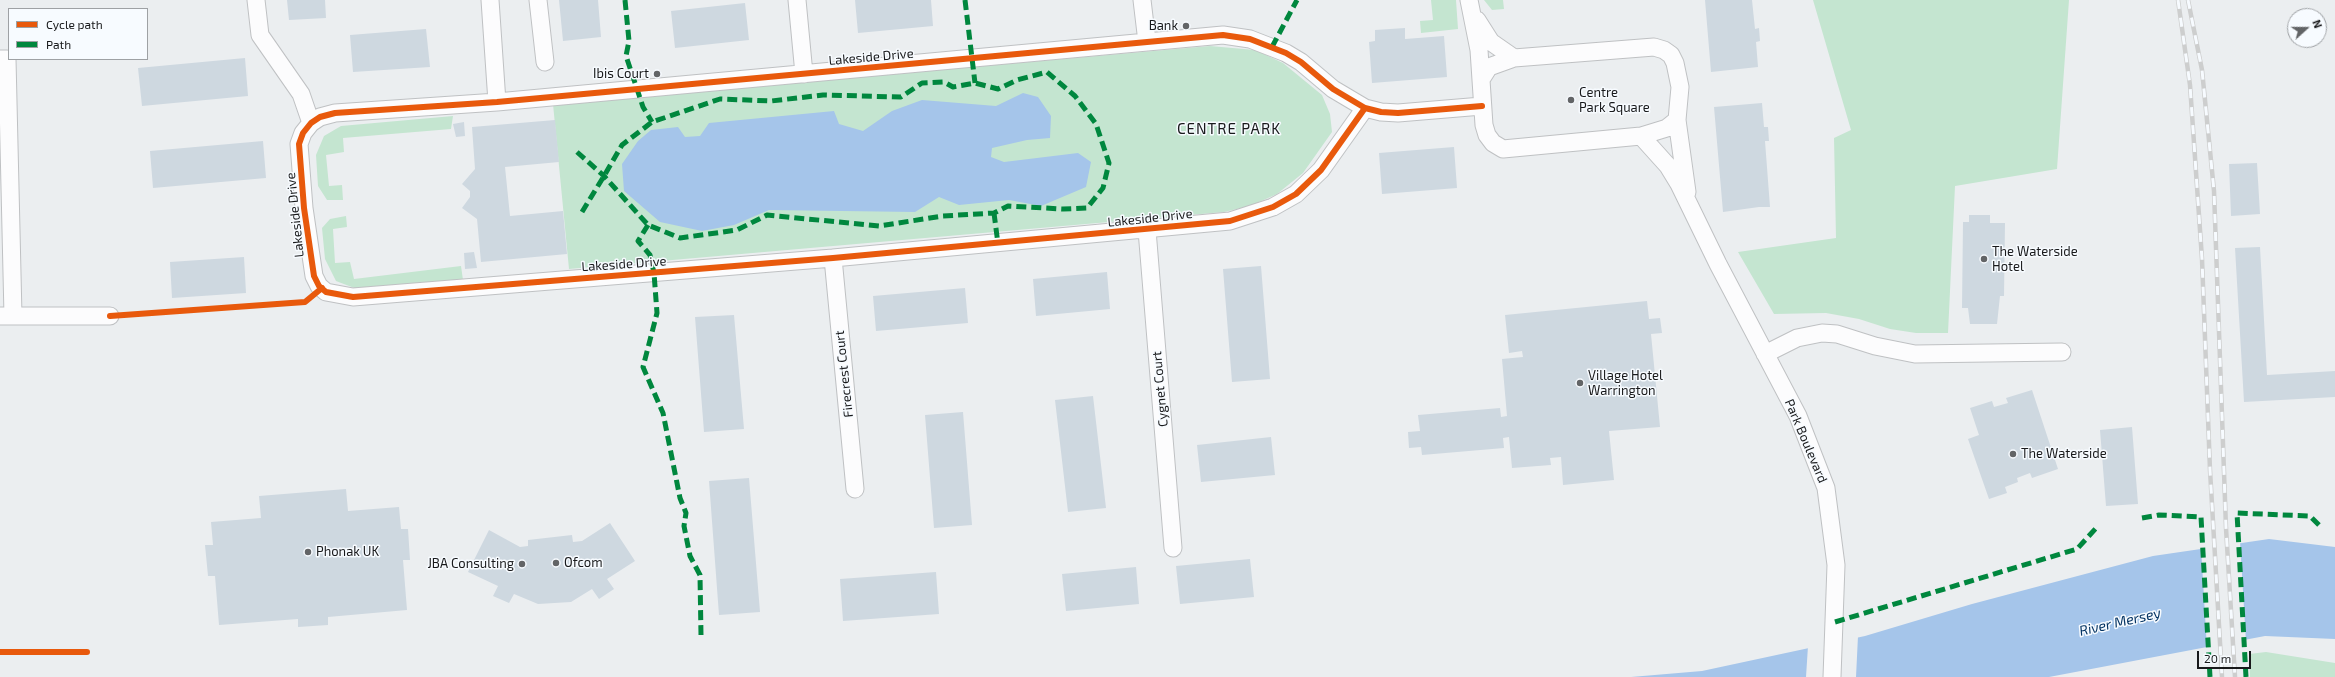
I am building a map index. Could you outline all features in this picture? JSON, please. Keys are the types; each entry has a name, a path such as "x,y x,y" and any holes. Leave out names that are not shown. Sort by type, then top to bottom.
{"street":[{"path":"256,0 260,35 301,94 311,123"},
{"path":"490,0 497,102"},
{"path":"538,0 545,62"},
{"path":"797,0 804,74"},
{"path":"1142,0 1147,42"},
{"path":"1469,2 1482,30 1491,42 1514,58"},
{"path":"1469,2 1479,50 1482,78 1482,106 1487,135 1493,143 1503,149 1641,136 1667,128 1677,120 1680,87 1675,63 1671,55 1664,50 1654,47 1514,58 1501,61 1489,67 1482,78"},
{"name":"Lakeside Drive","path":"1365,108 1321,170 1296,194 1274,207 1230,221 1147,230 833,258 353,297 334,295 326,292 319,286 311,267 299,144 303,133 311,123 320,117 335,113 497,102 1224,35 1250,38 1286,53 1301,62 1333,89 1365,108 1381,112 1398,113 1482,106"},
{"path":"0,59 7,59 7,316 110,316"},
{"name":"Park Boulevard","path":"1677,120 1689,204"},
{"name":"Park Boulevard","path":"1641,136 1668,166 1689,204 1798,416 1826,488 1836,565 1832,677"},
{"name":"Cygnet Court","path":"1147,230 1174,548"},
{"name":"Firecrest Court","path":"833,258 855,489"},
{"path":"1765,354 1797,338 1822,333 1837,334 1875,346 1916,354 2062,352"}],"green space":[{"path":"1431,0 1456,0 1458,29 1421,33 1420,21 1433,20"},
{"path":"1484,0 1503,0 1504,9 1492,10"},
{"path":"1813,0 2069,0 2057,169 1955,186 1948,333 1916,333 1890,329 1859,319 1826,313 1774,314 1738,252 1836,238 1834,138 1851,130"},
{"path":"1210,46 1255,50 1283,63 1322,95 1330,114 1332,132 1303,173 1277,194 1250,206 1224,212 569,269 553,104"},
{"path":"453,116 451,129 343,138 344,152 326,155 329,186 342,185 343,200 327,200 318,186 316,155 324,136 341,126"},
{"path":"346,216 347,227 333,229 335,263 350,262 354,279 461,266 463,280 357,289 336,281 325,259 322,228 330,219"},
{"path":"2266,652 2335,663 2335,677 2250,677 2249,654"}],"water":[{"path":"1023,93 1038,97 1051,116 1050,138 1027,140 992,148 991,157 1004,162 1078,153 1091,162 1086,187 1041,206 1009,200 959,205 939,197 915,212 769,210 734,225 702,231 660,222 624,191 622,164 638,141 651,130 678,127 685,137 700,136 709,123 834,111 839,124 863,131 892,111 922,100 996,106"},
{"name":"River Mersey","path":"2269,539 2335,547 2335,639 2265,636 2049,677 1631,677 1702,671 1865,636 1972,604 2153,556"}],"pier":[{"path":"2240,541 2246,642 2207,649 2201,547"},
{"path":"1858,636 1856,677 1806,677 1808,646"}],"building":[{"path":"287,0 325,0 326,18 289,20"},
{"path":"559,0 598,0 601,37 563,41"},
{"path":"855,0 931,0 933,26 858,33"},
{"path":"1705,0 1752,0 1755,29 1759,28 1760,41 1756,42 1758,67 1711,72"},
{"path":"745,3 749,40 675,48 671,11"},
{"path":"1405,28 1405,39 1444,36 1447,77 1372,83 1369,42 1375,41 1375,30"},
{"path":"426,29 430,67 353,72 350,35"},
{"path":"245,58 248,96 142,106 138,68"},
{"path":"1762,103 1764,127 1768,127 1769,141 1765,141 1770,207 1723,212 1714,107"},
{"path":"555,120 559,162 505,167 510,216 563,211 567,254 481,262 477,219 462,208 470,197 470,191 462,184 475,169 472,127"},
{"path":"464,122 465,136 456,137 453,124"},
{"path":"263,141 266,178 153,188 150,151"},
{"path":"1454,147 1457,188 1382,194 1379,153"},
{"path":"2257,163 2260,214 2231,216 2229,164"},
{"name":"The Waterside Hotel","path":"1969,215 1990,215 1990,223 2005,223 2004,296 2000,296 1997,324 1970,324 1968,308 1962,308 1963,222 1969,222"},
{"path":"2260,247 2267,375 2335,371 2335,397 2244,402 2235,248"},
{"path":"474,252 477,268 465,269 464,253"},
{"path":"244,257 246,293 172,298 170,262"},
{"path":"1261,266 1270,379 1232,382 1223,269"},
{"path":"1107,272 1110,309 1036,316 1033,279"},
{"path":"965,288 968,323 876,331 873,296"},
{"name":"Village Hotel Warrington","path":"1647,301 1649,319 1660,318 1662,333 1651,334 1660,427 1609,431 1614,480 1563,485 1561,457 1550,458 1551,465 1512,468 1509,437 1503,438 1504,448 1422,455 1421,447 1409,448 1408,432 1420,431 1418,415 1500,408 1501,417 1507,416 1502,359 1523,357 1522,351 1509,353 1505,315"},
{"path":"734,315 744,429 704,432 695,317"},
{"name":"The Waterside","path":"2032,390 2058,469 2032,478 2030,473 2017,478 2018,482 2005,487 2007,493 1989,499 1968,439 1979,435 1970,408 1992,401 1994,407 2008,403 2006,398"},
{"path":"1093,396 1106,508 1068,512 1055,400"},
{"path":"963,412 972,525 934,528 925,415"},
{"path":"2132,427 2138,504 2106,506 2100,430"},
{"path":"1271,437 1275,475 1201,482 1197,445"},
{"path":"749,478 760,612 719,615 709,481"},
{"name":"Phonak UK","path":"346,489 348,511 399,507 401,529 408,529 410,560 403,560 407,610 328,617 328,625 298,627 298,619 219,625 215,576 208,576 205,545 213,545 211,522 261,518 259,496"},
{"path":"610,523 635,561 607,579 614,589 599,599 592,589 571,602 538,604 514,594 509,603 493,596 498,586 468,572 489,530 520,547 528,546 528,540 572,535 573,542 582,541"},
{"path":"1250,559 1254,597 1180,604 1176,566"},
{"path":"1136,567 1139,604 1066,611 1062,574"},
{"path":"936,572 939,614 843,621 840,579"}],"railway":[{"path":"2178,0 2190,85 2202,259 2210,470 2222,677"},
{"path":"2188,0 2202,70 2214,191 2226,528 2235,677"}],"marked path":[{"path":"625,0 629,41 626,56 643,107 652,122"},
{"path":"965,0 975,83"},
{"path":"1272,47 1297,0"},
{"path":"577,152 604,176 648,225 680,238 737,230 767,215 879,226 943,216 994,213 1008,206 1063,209 1087,208 1103,188 1109,163 1096,124 1075,96 1047,72 1017,80 998,89 975,83 953,87 944,82 922,83 901,97 823,95 771,101 720,99 652,122 622,145 604,176 582,212"},
{"path":"994,213 998,244"},
{"path":"648,225 638,241 650,255 654,273 657,313 643,367 663,413 680,498 686,513 684,526 690,556 700,575 701,635"},
{"path":"2246,677 2237,513 2310,516 2321,527"},
{"path":"2142,518 2159,515 2201,517 2210,677"},
{"path":"1835,622 2077,549 2098,526"}],"cycle path":[{"path":"1365,108 1333,89 1301,62 1286,53 1250,39 1223,35 497,102 335,113 320,117 311,123 303,133 299,144 304,208 314,276 319,286 326,292 353,297 833,258 1230,221 1273,207 1296,194 1321,170 1365,108 1381,112 1398,113 1482,106"},
{"path":"110,316 305,302 322,288"},
{"path":"0,652 87,652"}],"place":[{"name":"Bank","path":"1186,26"},
{"name":"Ibis Court","path":"657,74"},
{"name":"Centre Park Square","path":"1571,100"},
{"name":"The Waterside Hotel","path":"1984,259"},
{"name":"Village Hotel Warrington","path":"1580,383"},
{"name":"The Waterside","path":"2013,454"},
{"name":"Phonak UK","path":"308,552"},
{"name":"Ofcom","path":"556,563"},
{"name":"JBA Consulting","path":"522,564"}],"district":[{"name":"CENTRE PARK","path":"1229,129"}]}
